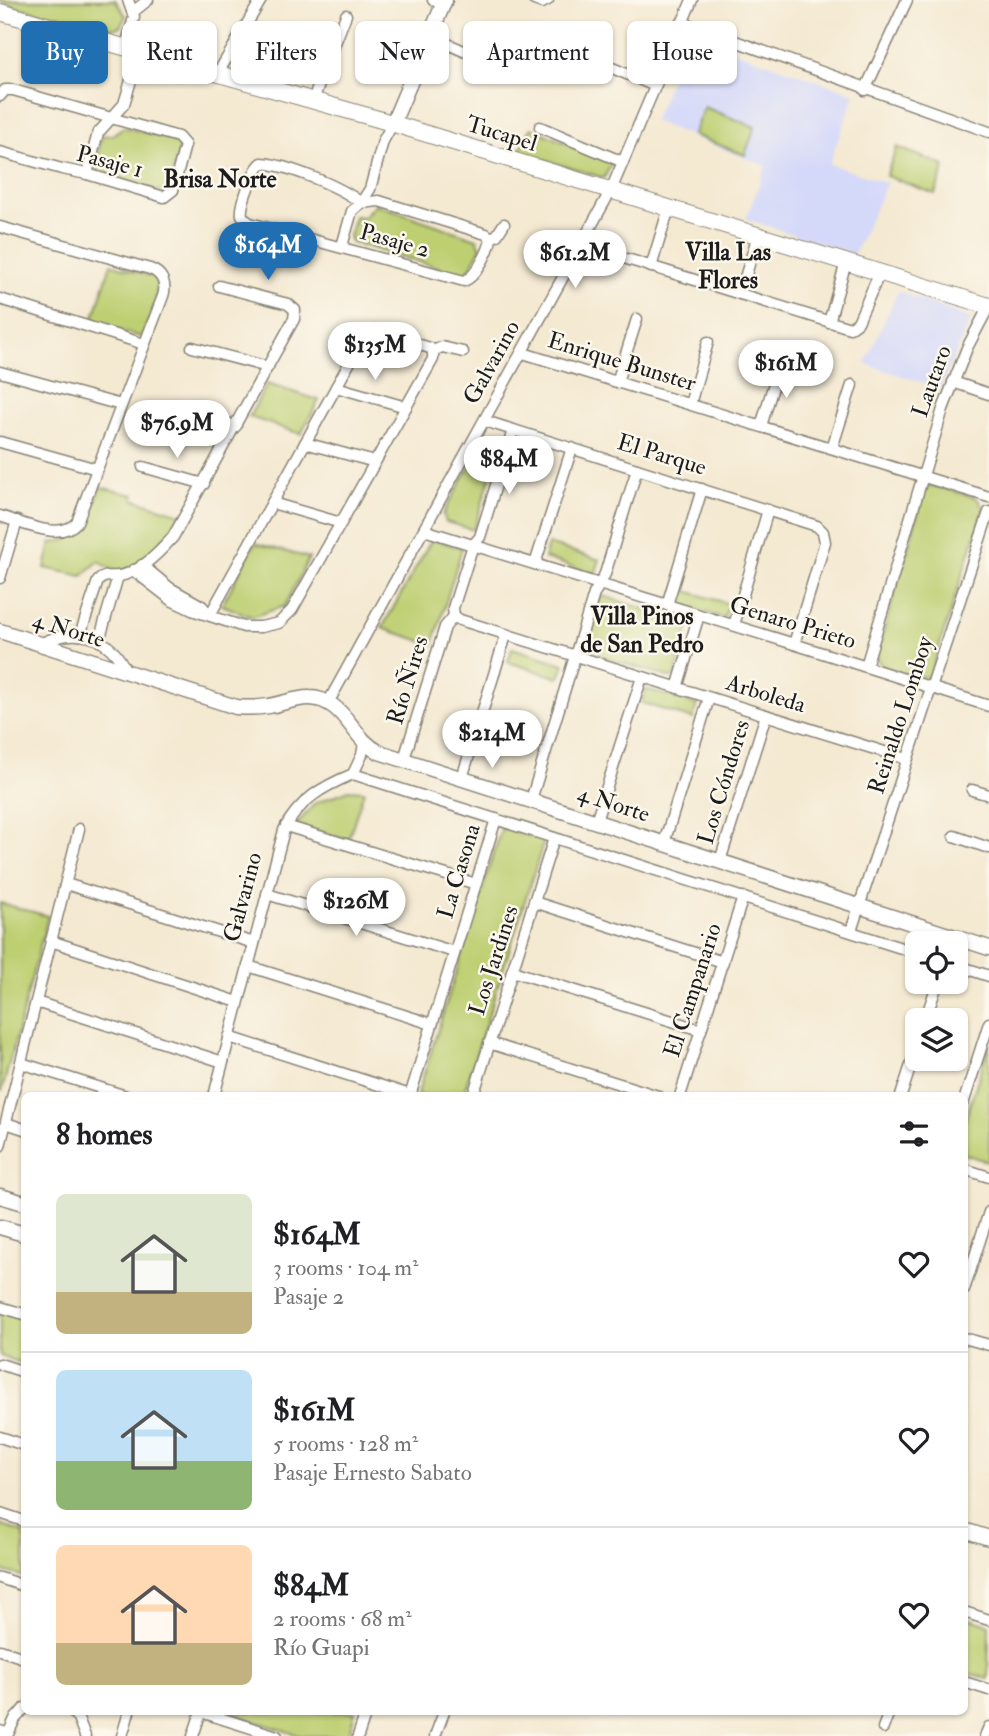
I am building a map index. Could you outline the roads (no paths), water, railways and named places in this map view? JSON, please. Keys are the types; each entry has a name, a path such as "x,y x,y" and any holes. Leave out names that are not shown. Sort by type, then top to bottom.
{"main road":[{"name":"Tucapel","path":"0,12 122,45"},
{"name":"Tucapel","path":"218,73 393,123 989,305"}],"street":[{"path":"128,0 133,21"},
{"path":"133,12 148,0"},
{"path":"218,73 261,0"},
{"path":"534,0 542,3 548,0"},
{"path":"677,0 691,3"},
{"path":"865,90 907,0"},
{"path":"434,21 440,1"},
{"name":"Galvarino","path":"682,21 691,3"},
{"path":"313,100 346,15"},
{"path":"737,42 989,132"},
{"path":"613,68 655,86"},
{"path":"87,174 99,132 124,104 127,84"},
{"path":"342,246 352,211 362,203 370,189 383,141 410,84"},
{"name":"Galvarino","path":"328,703 611,190 655,86"},
{"name":"Pasaje 1","path":"0,96 5,90 11,89 178,137 184,142 185,149 173,190 167,196 0,152"},
{"path":"540,127 623,162"},
{"name":"Pasaje 2","path":"362,203 352,195 324,182 262,163 254,171 242,209 244,218 250,223 464,281 472,277 490,245 491,238 497,235 504,223"},
{"path":"362,203 379,201 486,234 491,238"},
{"path":"651,267 669,208"},
{"path":"0,227 150,269 162,277 165,292 77,522 62,531 0,516"},
{"path":"740,294 758,235"},
{"path":"626,259 850,328 857,325 880,272"},
{"path":"829,322 846,262"},
{"path":"80,635 98,580 106,575 118,576 138,568 173,537 294,319 295,310 288,304 219,286"},
{"path":"0,299 144,344"},
{"name":"Lautaro","path":"866,666 922,476 953,382 989,305"},
{"path":"617,382 637,319"},
{"path":"210,615 368,331 428,347 433,351"},
{"path":"690,404 708,342"},
{"path":"192,347 268,368"},
{"path":"433,351 442,347 463,352"},
{"path":"138,568 202,606 210,615 251,628 284,620 433,359 433,351"},
{"name":"Enrique Bunster","path":"523,353 989,497"},
{"path":"761,426 780,364"},
{"path":"0,372 121,405"},
{"path":"953,382 989,394"},
{"path":"832,448 852,385"},
{"path":"336,387 406,407"},
{"path":"170,407 236,425"},
{"name":"El Parque","path":"485,421 813,524 823,532 824,547 794,644"},
{"name":"Río Ñires","path":"404,760 445,627 454,616 453,608 473,545 480,537 513,430"},
{"path":"0,442 97,469"},
{"path":"305,443 375,462"},
{"path":"535,564 572,448"},
{"path":"143,467 204,484"},
{"path":"531,800 637,469"},
{"path":"667,605 702,489"},
{"path":"272,503 341,523"},
{"path":"734,625 768,510"},
{"name":"Reinaldo Lomboy","path":"851,932 989,512"},
{"path":"0,578 17,521"},
{"name":"Genaro Prieto","path":"424,530 989,706"},
{"path":"99,641 118,576"},
{"path":"677,688 699,615"},
{"name":"Arboleda","path":"454,616 506,635 907,759"},
{"name":"4 Norte","path":"0,631 236,706 266,707 312,697 328,703 340,712 364,743 379,752 859,906 927,931"},
{"path":"40,644 63,634 80,635 99,641 114,651 126,671"},
{"path":"462,778 506,635"},
{"path":"596,821 642,677"},
{"path":"664,843 709,698"},
{"name":"Los Cóndores","path":"720,861 766,715"},
{"path":"364,743 362,755 352,774 905,949"},
{"name":"Galvarino","path":"215,1092 286,825 299,807 316,791 352,774"},
{"path":"972,790 989,795"},
{"name":"La Casona","path":"411,1092 496,819"},
{"path":"286,825 476,884"},
{"path":"0,1146 79,829"},
{"path":"954,836 989,848"},
{"name":"Los Jardines","path":"473,1092 554,838"},
{"path":"66,884 254,943"},
{"path":"267,894 454,952"},
{"name":"El Campanario","path":"681,1092 743,897"},
{"path":"534,902 723,962"},
{"path":"51,941 238,1002"},
{"name":"4 Norte","path":"968,944 989,948"},
{"path":"248,966 432,1024"},
{"path":"968,969 989,976"},
{"path":"512,971 701,1030"},
{"path":"36,1002 223,1062"},
{"path":"967,1092 989,1023"},
{"path":"229,1037 401,1092"},
{"path":"489,1043 645,1092"},
{"path":"21,1063 113,1092"},
{"path":"902,1092 909,1071"},
{"path":"6,1123 21,1128"},
{"path":"968,1170 989,1177"},
{"path":"0,1196 21,1202"},
{"path":"968,1278 989,1212"},
{"path":"0,1227 21,1233"},
{"path":"0,1307 21,1313"},
{"path":"968,1339 989,1345"},
{"path":"0,1364 21,1371"},
{"path":"0,1437 21,1444"},
{"path":"0,1513 21,1520"},
{"path":"968,1531 989,1538"},
{"path":"0,1578 21,1585"},
{"path":"968,1613 989,1620"},
{"path":"0,1650 21,1657"},
{"path":"968,1683 989,1690"},
{"path":"4,1732 21,1712"},
{"path":"75,1715 85,1736"},
{"path":"122,1736 128,1715"},
{"path":"193,1736 200,1715"},
{"path":"210,1715 277,1736"},
{"path":"358,1736 365,1715"},
{"path":"435,1736 443,1715"},
{"path":"883,1728 887,1715"},
{"path":"985,1736 989,1727"}],"district":[{"name":"Brisa Norte","path":"220,179"},
{"name":"Villa Las Flores","path":"728,266"},
{"name":"Villa Pinos de San Pedro","path":"642,630"}]}
